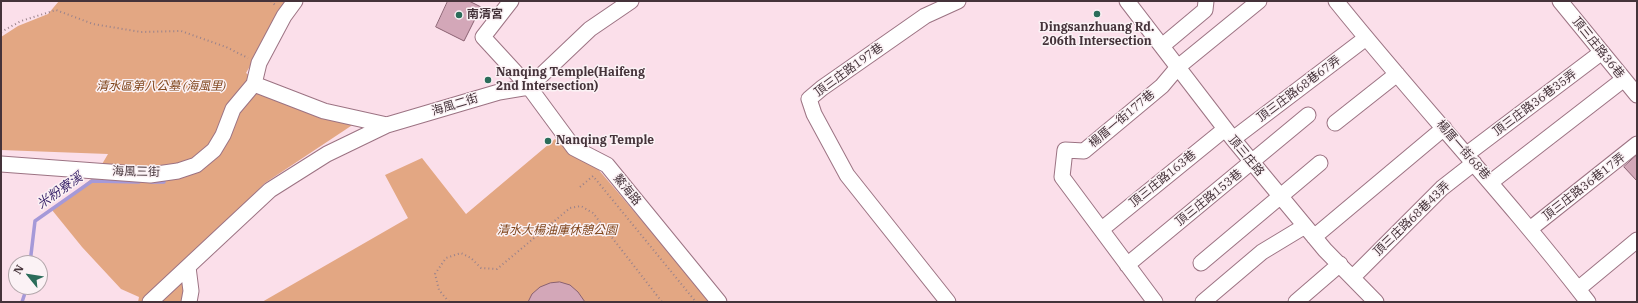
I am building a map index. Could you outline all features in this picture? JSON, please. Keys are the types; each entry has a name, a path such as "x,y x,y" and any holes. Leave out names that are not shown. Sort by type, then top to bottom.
{"street":[{"name":"海風三街","path":"1,164 150,175 178,171 196,165 214,150 223,136 233,109 254,84 259,63 284,16 295,1"},
{"name":"鰲海路","path":"511,1 483,37 529,87 574,148 607,165 719,302"},
{"path":"529,87 590,29 631,1"},
{"name":"頂三庄路197巷","path":"948,302 847,175 814,114 809,99 822,88 925,16 958,1"},
{"name":"頂三庄路","path":"1127,1 1229,134 1280,197 1325,250 1376,302"},
{"path":"1162,46 1205,10 1206,1"},
{"name":"楊厝一街177巷","path":"1155,302 1062,177 1065,150 1084,151 1162,86 1178,67 1259,1"},
{"name":"楊厝一街68巷","path":"1336,1 1366,38 1471,158 1588,302"},
{"name":"頂三庄路36巷","path":"1560,1 1637,95"},
{"name":"頂三庄路68巷67弄","path":"1229,134 1366,38"},
{"name":"頂三庄路36巷35弄","path":"1471,158 1602,52"},
{"path":"1336,123 1397,74"},
{"path":"1491,182 1624,79"},
{"name":"海風二街","path":"254,84 324,111 388,125 499,92 529,87"},
{"name":"頂三庄路153巷","path":"1127,265 1252,163 1308,115"},
{"path":"150,302 270,190 328,154 388,125"},
{"path":"1203,302 1262,252 1310,232 1444,128"},
{"name":"頂三庄路163巷","path":"1102,229 1229,134"},
{"name":"頂三庄路36巷17弄","path":"1530,229 1637,144"},
{"name":"頂三庄路68巷43弄","path":"1353,277 1471,158"},
{"path":"1201,263 1320,163"},
{"path":"1578,289 1637,240"},
{"path":"1296,302 1340,264"},
{"path":"188,267 191,291 189,302"}],"path":[{"path":"1,32 21,21 56,10 92,24 141,32 181,31 226,47 259,63"},
{"path":"580,187 594,176 696,302"},
{"path":"449,302 439,290 435,274 446,258 461,254 471,258 481,268 497,269 570,208 581,206 593,213 662,302"}],"green space":[{"name":"清水區第八公墓 (海風里)","path":"59,1 288,1 246,73 262,84 366,116 265,183 199,249 193,294 189,302 138,302 139,297 121,289 82,247 52,210 95,176 108,154 1,150 1,37 18,26 48,14"},
{"name":"清水大楊油庫休憩公園","path":"555,139 598,169 711,302 262,302 408,218 385,175 422,158 466,214"}],"building":[{"name":"南清宮","path":"448,1 469,1 481,7 464,41 436,27"},
{"path":"1637,155 1637,181 1624,167"},
{"path":"560,282 570,285 578,292 585,302 528,302 532,294 540,287 550,283"}],"waterway":[{"name":"米粉寮溪","path":"31,255 35,221 92,181 139,182"},
{"name":"米粉寮溪","path":"151,182 164,182"},
{"name":"米粉寮溪","path":"22,302 24,295"}],"place":[{"name":"Dingsanzhuang Rd. 206th Intersection","path":"1097,14"},
{"name":"南清宮","path":"459,15"},
{"name":"Nanqing Temple(Haifeng 2nd Intersection)","path":"488,80"},
{"name":"Nanqing Temple","path":"548,141"}]}
